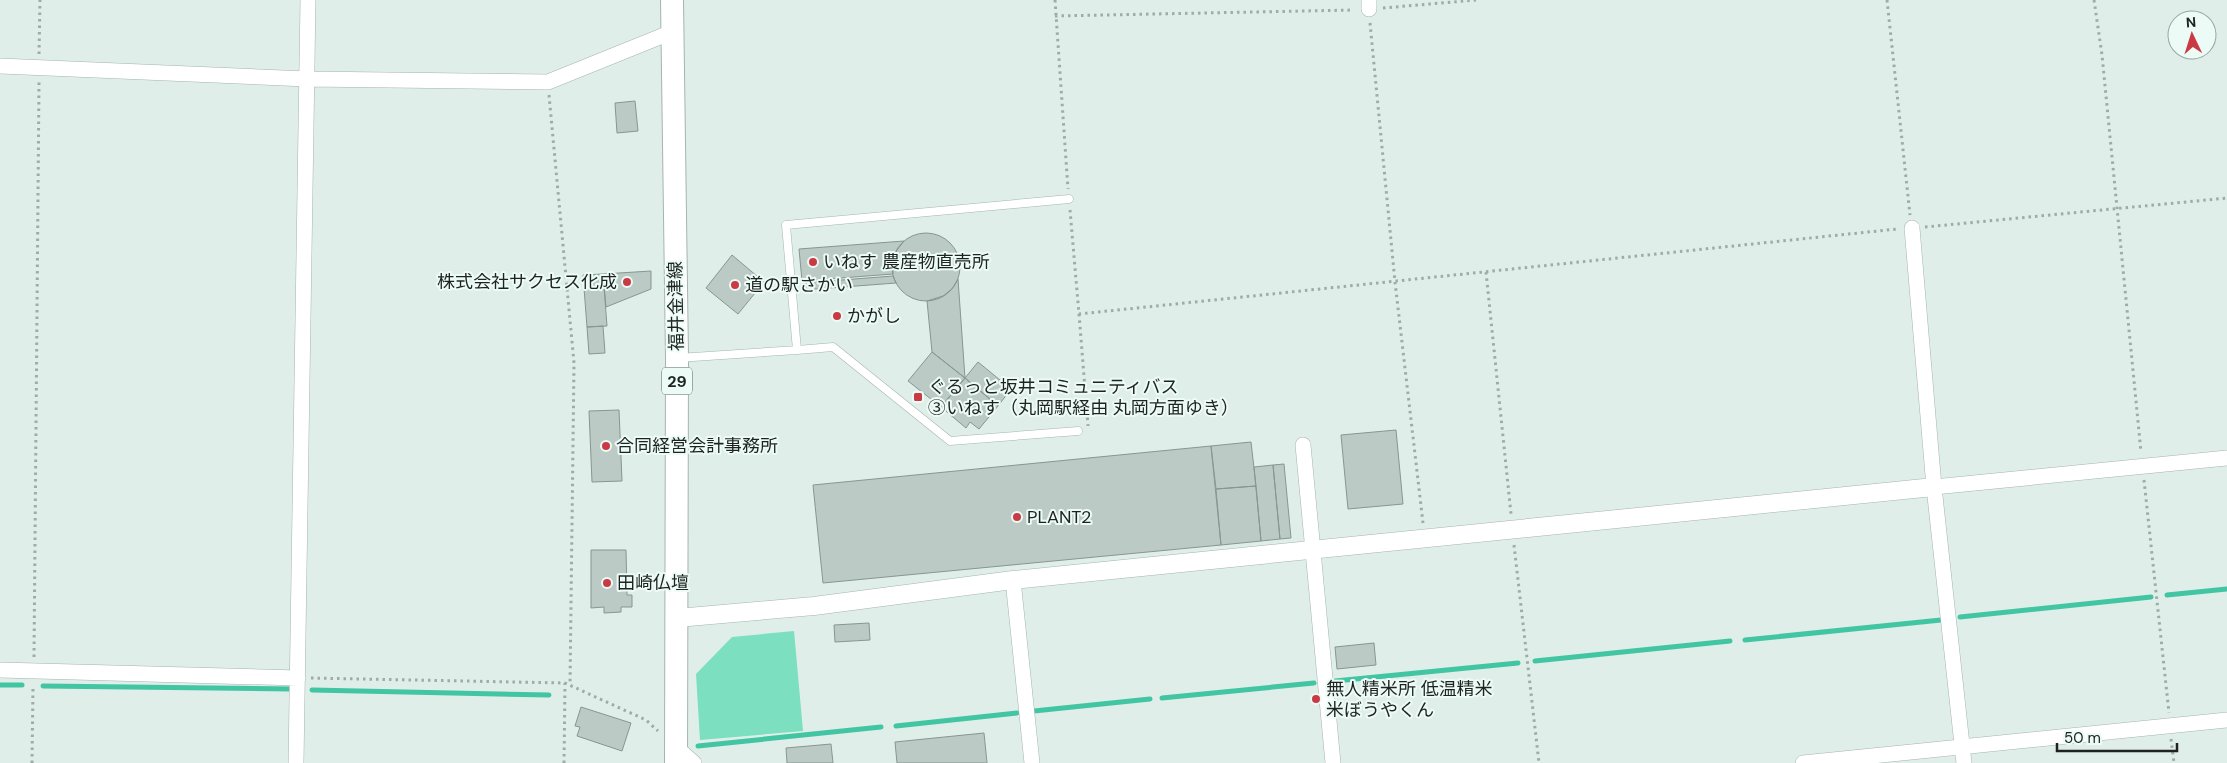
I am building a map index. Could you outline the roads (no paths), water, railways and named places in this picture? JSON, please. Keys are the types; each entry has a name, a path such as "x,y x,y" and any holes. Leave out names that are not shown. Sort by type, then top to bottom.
{"main road":[{"name":"福井金津線","path":"672,0 677,358 676,755"}],"street":[{"path":"296,763 308,0"},
{"path":"0,66 307,79 548,82 672,32"},
{"path":"1912,228 1934,487 1964,763"},
{"path":"1303,444 1333,763"},
{"path":"676,618 814,606 1013,580 2227,458"},
{"path":"1013,580 1032,763"},
{"path":"0,670 298,678"},
{"path":"1803,763 2227,720"},
{"path":"676,755 694,763"}],"lane":[{"path":"797,350 786,225 1069,199"},
{"path":"677,358 833,347 950,441 1078,431"}],"waterway":[{"path":"2167,595 2227,589"},
{"path":"1960,617 2151,597"},
{"path":"1745,640 1941,620"},
{"path":"1535,661 1730,641"},
{"path":"1335,681 1518,663"},
{"path":"1162,698 1314,683"},
{"path":"0,685 22,685"},
{"path":"43,686 291,689"},
{"path":"312,690 549,695"},
{"path":"1034,711 1150,699"},
{"path":"896,726 1017,713"},
{"path":"698,746 881,727"}],"place":[{"name":"いねす 農産物直売所","path":"813,262"},
{"name":"株式会社サクセス化成","path":"627,282"},
{"name":"道の駅さかい","path":"735,285"},
{"name":"かがし","path":"837,316"},
{"name":"ぐるっと坂井コミュニティバス ③いねす（丸岡駅経由 丸岡方面ゆき）","path":"918,397"},
{"name":"合同経営会計事務所","path":"606,446"},
{"name":"PLANT2","path":"1017,517"},
{"name":"田崎仏壇","path":"607,583"},
{"name":"無人精米所 低温精米 米ぼうやくん","path":"1316,699"}]}
